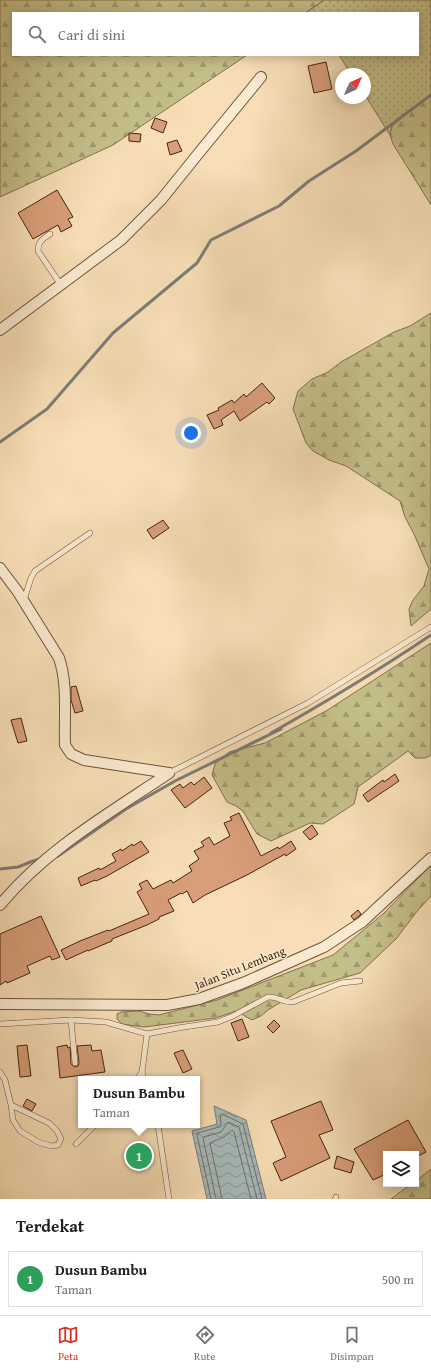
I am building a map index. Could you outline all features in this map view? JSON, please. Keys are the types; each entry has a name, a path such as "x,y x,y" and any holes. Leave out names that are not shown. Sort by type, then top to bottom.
{"street":[{"path":"0,330 121,240 162,200 198,154 262,78"},
{"path":"0,568 24,601 58,658 62,668 64,682 65,745 68,751 84,760 169,773"},
{"path":"0,905 11,892 64,843 169,773"},
{"name":"Jalan Situ Lembang","path":"0,1004 167,1005 199,999 243,983 324,947 362,922 431,858"}],"lane":[{"path":"50,234 41,240 38,245 38,251 61,285"},
{"path":"24,601 31,578 35,571 90,533"},
{"path":"169,773 308,703 431,626"},
{"path":"0,1024 71,1020 106,1022 147,1034 218,1022 273,996 286,1003 292,1002 341,983 360,981"},
{"path":"71,1020 75,1063"},
{"path":"143,1076 142,1072 147,1034"},
{"path":"0,1072 5,1080 14,1120 20,1131 38,1142 50,1146 58,1145 61,1139 53,1127 11,1105"},
{"path":"139,1076 142,1072"},
{"path":"76,1144 92,1128"},
{"path":"158,1128 169,1199"}],"green space":[{"path":"0,0 324,0 306,12 12,12 12,56 246,56 113,145 0,197"},
{"path":"324,0 431,0 431,94 392,126 390,135 371,104 371,68 347,68 340,56 419,56 419,12 307,12"},
{"path":"431,94 431,205 393,144 390,135 392,126"},
{"path":"431,313 431,609 411,626 409,609 413,600 424,586 429,569 405,517 400,501 346,466 329,460 313,451 306,443 293,409 298,391 312,379 328,372 341,362 394,332 410,326"},
{"path":"431,643 431,755 425,758 415,758 408,751 358,787 354,804 323,824 310,823 271,841 257,834 243,811 227,802 212,775 215,764 229,752 265,743 326,711"},
{"path":"431,865 431,896 418,910 396,939 360,973 301,990 268,1010 261,1016 252,1020 236,1011 216,1018 144,1027 122,1024 117,1019 117,1014 121,1012 139,1011 159,1015 217,1000 333,955 383,914"},
{"path":"431,1169 431,1199 391,1199 407,1187 419,1187 419,1179"}],"water":[{"path":"214,1106 246,1120 266,1199 207,1199 192,1131 217,1124"}],"building":[{"path":"326,62 332,89 314,93 308,66"},
{"path":"155,118 167,122 163,133 151,128"},
{"path":"129,133 141,134 140,142 129,141"},
{"path":"177,140 182,151 170,155 167,143"},
{"path":"57,190 73,217 68,219 72,226 61,232 58,225 33,239 18,213"},
{"path":"262,383 275,398 269,404 267,402 240,421 234,411 221,420 223,425 214,429 207,415 219,410 218,408 232,400 234,403 244,394 246,397"},
{"path":"163,520 169,528 153,539 147,530"},
{"path":"76,686 83,711 75,713 71,700 71,687"},
{"path":"21,718 27,741 18,743 11,720"},
{"path":"395,774 399,781 368,802 363,795 383,780 384,782"},
{"path":"204,777 212,788 185,808 171,790 180,784 183,788 191,782 194,785"},
{"path":"239,813 261,856 278,847 279,849 291,841 296,849 286,856 285,854 247,875 205,895 193,903 187,891 182,894 181,893 168,900 174,911 159,917 159,919 147,925 112,939 112,941 66,960 61,950 149,914 137,892 142,889 139,884 147,880 153,889 171,880 173,883 192,871 189,866 199,859 194,851 204,846 201,842 209,837 214,845 230,836 224,823 232,820 230,817"},
{"path":"312,825 318,834 310,840 303,832"},
{"path":"141,841 149,852 107,876 81,886 78,878 99,868 100,870 116,861 112,854 121,849 122,851 132,844 133,846"},
{"path":"358,910 361,914 354,920 351,916"},
{"path":"41,916 60,957 52,960 50,956 27,966 30,973 7,983 6,981 0,985 0,934"},
{"path":"242,1019 249,1037 238,1041 231,1023"},
{"path":"274,1020 280,1026 273,1033 267,1027"},
{"path":"27,1045 31,1076 20,1077 17,1046"},
{"path":"67,1045 68,1048 70,1047 71,1064 75,1067 78,1066 79,1063 77,1046 91,1045 92,1051 101,1050 105,1072 60,1078 57,1047"},
{"path":"183,1050 192,1069 183,1073 174,1053"},
{"path":"27,1099 36,1104 32,1111 23,1106"},
{"path":"321,1101 333,1130 319,1135 330,1158 281,1181 273,1163 286,1157 271,1121"},
{"path":"408,1120 426,1152 419,1156 419,1151 383,1151 383,1175 373,1180 354,1149"},
{"path":"337,1156 354,1162 351,1173 334,1168"}],"waterway":[{"path":"0,442 47,409 113,333 197,263 211,240 279,206 309,181 356,151 431,95"},
{"path":"54,857 58,856 126,809 175,781 281,729 271,733 352,686 431,635"},
{"path":"0,869 18,867 40,859"}],"place":[{"name":"Dusun Bambu","path":"139,1156"}]}
